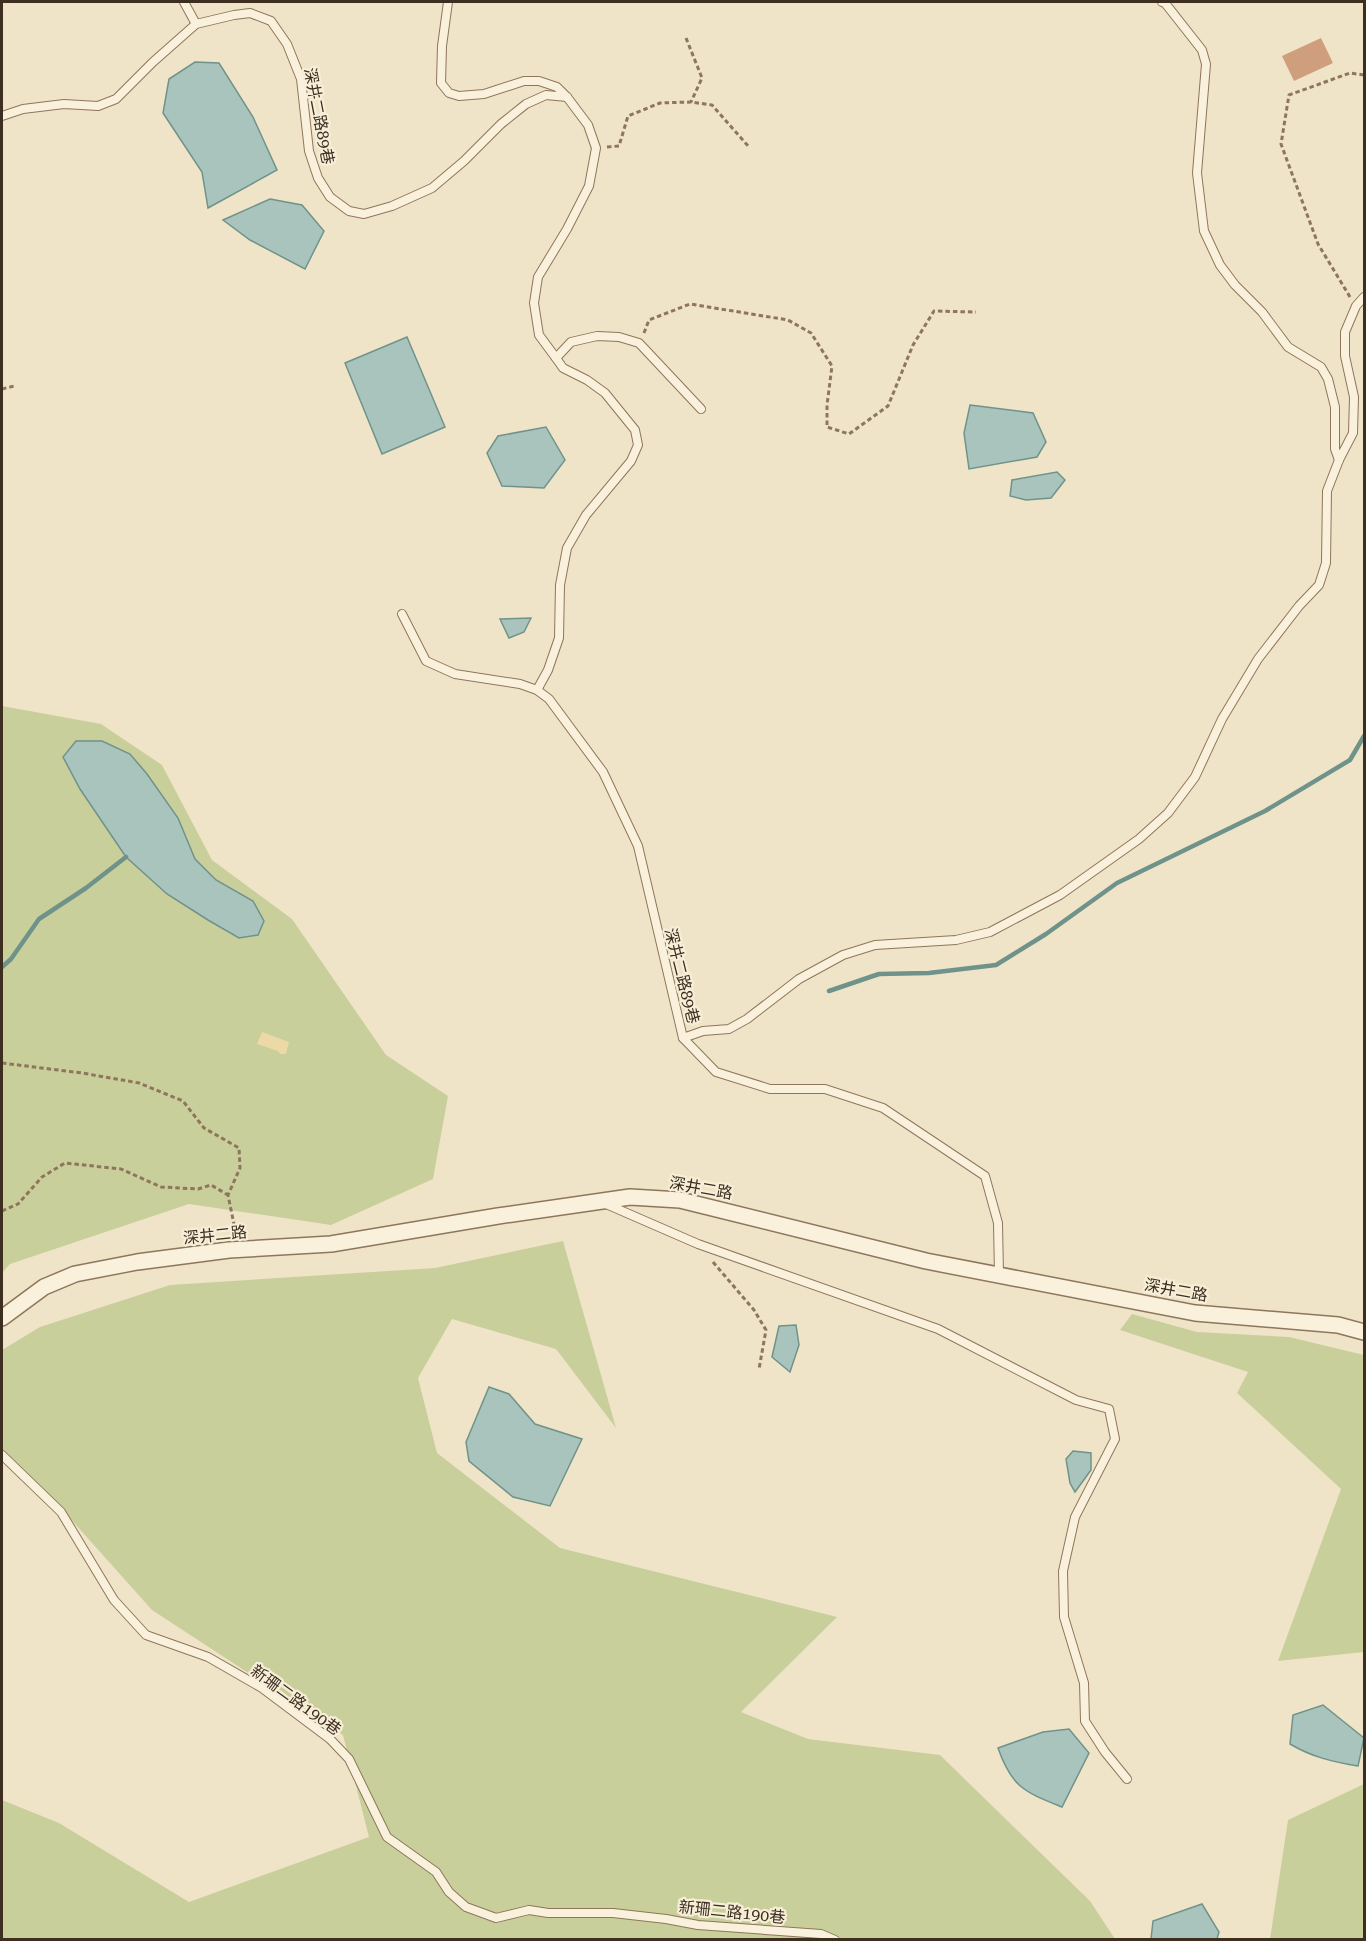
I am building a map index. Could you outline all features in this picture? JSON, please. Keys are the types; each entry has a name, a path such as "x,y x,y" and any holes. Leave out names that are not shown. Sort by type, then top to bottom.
{"street":[{"name":"深井二路","path":"2,1318 44,1287 75,1274 137,1262 240,1250 330,1244 630,1197 680,1200 927,1261 1195,1313 1338,1325 1365,1332"}],"lane":[{"path":"184,2 196,24"},
{"path":"402,614 426,661 454,674 520,684 537,690 548,670 559,638 560,585 567,548 586,515 631,461 638,445 635,430 605,393 587,380 563,368 538,335 534,303 538,277 567,229 589,186 596,148 588,124 557,87 539,81 524,81 484,94 459,96 449,93 441,84 442,46 448,2"},
{"path":"1162,2 1202,50 1206,64 1197,173 1204,231 1220,265 1235,285 1262,312 1288,347 1321,367 1328,379 1335,407 1335,449 1339,460"},
{"name":"深井二路89巷","path":"2,117 23,109 64,104 98,106 116,99 196,24 250,13 272,21 287,44 301,79 309,151 318,178 330,198 349,211 364,214 383,209 432,188 526,104 546,95 567,97"},
{"path":"683,1038 703,1031 729,1029 747,1019 799,980 843,955 875,945 956,940 990,932 1059,895 1139,839 1168,813 1195,777 1222,719 1258,659 1299,606 1319,585 1326,563 1327,491 1353,433 1354,397 1346,356 1345,332 1356,306 1365,297"},
{"path":"556,358 571,342 597,336 619,337 639,343 701,409"},
{"name":"深井二路89巷","path":"537,690 549,699 603,772 638,846 683,1038 716,1072 770,1089 825,1089 883,1108 985,1176 998,1222 999,1275"},
{"path":"600,1201 698,1244 938,1329 1076,1400 1109,1409 1115,1439 1075,1517 1063,1571 1064,1605 1065,1617 1084,1683 1085,1720 1105,1752 1127,1779"},
{"name":"新珊二路190巷","path":"2,1455 61,1512 114,1600 146,1635 208,1657 262,1688 330,1739 349,1760 387,1837 436,1872 449,1892 466,1907 496,1917 529,1910 548,1913 613,1913 666,1918 698,1925 821,1934 836,1940"}],"path":[{"path":"686,38 702,78 691,102"},
{"path":"1356,306 1318,244 1281,144 1290,95 1350,73 1365,75"},
{"path":"596,148 620,146 628,116 660,103 691,102 712,105 749,147"},
{"path":"639,343 650,320 690,304 788,320 811,333 832,366 826,427 849,434 888,406 913,345 934,311 976,312"},
{"path":"2,389 14,386"},
{"path":"2,1063 139,1083 183,1101 204,1128 239,1148 240,1168 228,1195 240,1250"},
{"path":"2,1211 18,1204 42,1177 65,1163 121,1169 161,1187 198,1189 211,1185 228,1195"},
{"path":"698,1244 754,1310 766,1330 759,1369"}],"green space":[{"path":"2,706 101,724 162,765 212,860 292,919 386,1055 448,1096 433,1179 331,1225 189,1204 10,1264 2,1273"},
{"path":"563,1241 616,1428 556,1349 452,1319 418,1378 437,1453 560,1548 837,1617 741,1712 808,1739 940,1755 1090,1901 1115,1939 2,1939 2,1800 59,1823 189,1902 369,1837 343,1735 152,1610 42,1487 2,1454 2,1350 40,1327 170,1285 435,1268"},
{"path":"1132,1314 1197,1332 1289,1337 1364,1355 1364,1652 1278,1661 1341,1489 1237,1393 1248,1372 1120,1330"},
{"path":"1364,1784 1364,1939 1270,1939 1288,1820"}],"sand":[{"path":"262,1032 289,1042 286,1054 280,1054 278,1051 257,1044"}],"water":[{"path":"195,62 219,63 253,117 277,170 208,208 202,172 163,113 169,79"},
{"path":"270,199 302,205 324,231 305,269 250,240 223,220"},
{"path":"407,337 445,427 382,454 345,363"},
{"path":"970,405 1033,413 1046,442 1037,457 969,469 964,433"},
{"path":"546,427 565,460 544,488 502,486 487,453 498,436"},
{"path":"1057,472 1065,480 1051,498 1026,500 1010,496 1012,480"},
{"path":"531,618 524,632 509,638 500,619"},
{"path":"76,741 102,741 130,754 178,818 195,859 216,880 253,901 264,921 258,935 239,938 208,920 167,894 126,857 80,789 63,757"},
{"path":"796,1325 799,1345 790,1372 772,1357 779,1326"},
{"path":"489,1387 509,1394 535,1424 582,1439 550,1506 513,1497 469,1461 466,1442"},
{"path":"1073,1451 1091,1453 1091,1470 1075,1492 1070,1483 1066,1459"},
{"path":"1323,1705 1364,1738 1358,1766 1323,1758 1290,1744 1293,1715"},
{"path":"1069,1729 1089,1753 1062,1807 1021,1787 1009,1772 998,1748 1043,1732"},
{"path":"1202,1904 1219,1932 1217,1939 1151,1939 1153,1921"}],"building":[{"path":"1321,38 1333,63 1294,81 1282,56"}],"waterway":[{"path":"829,991 879,974 929,973 996,965 1046,934 1117,883 1265,811 1350,760 1364,736"},
{"path":"2,967 11,959 39,919 86,888 126,857"}]}
